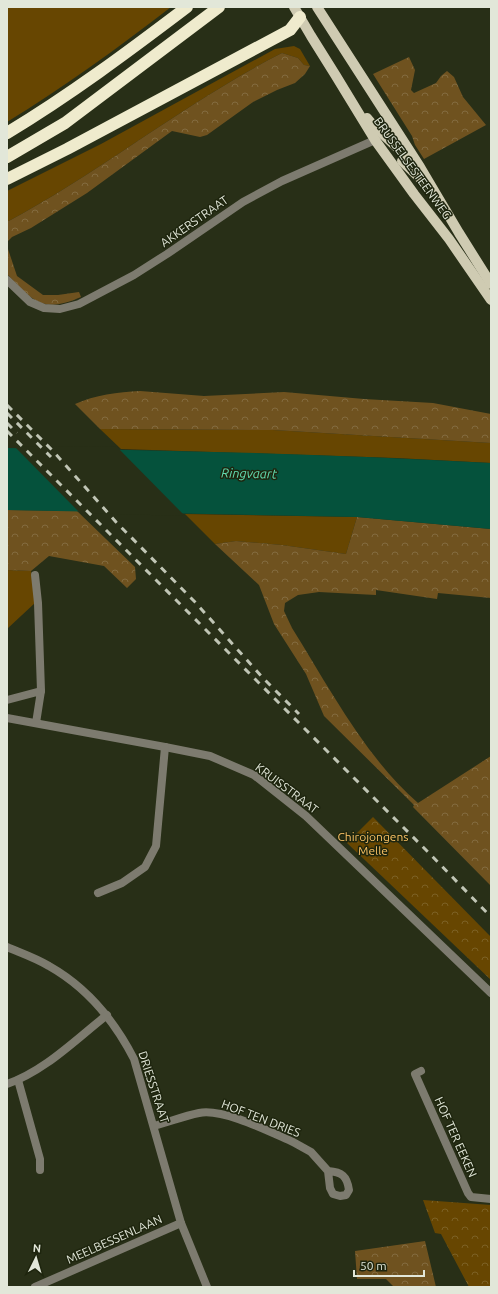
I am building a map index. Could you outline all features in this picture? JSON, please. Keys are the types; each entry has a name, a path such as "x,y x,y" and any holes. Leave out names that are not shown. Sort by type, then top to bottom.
{"highway":[{"path":"7,133 55,103 143,41 187,7"},
{"path":"7,157 65,123 219,7"},
{"path":"7,179 290,30 300,10"}],"main road":[{"name":"BRUSSELSESTEENWEG","path":"317,7 420,167 491,284"},
{"path":"300,10 311,36 336,76 372,124 378,137 385,146 422,180 433,196 440,201"},
{"name":"BRUSSELSESTEENWEG","path":"378,137 414,194 453,245 491,300"},
{"path":"378,137 420,167"}],"street":[{"path":"378,137 387,115"},
{"name":"AKKERSTRAAT","path":"7,280 30,302 44,308 60,309 79,304 148,267 243,202 282,181 378,137"},
{"path":"35,575 38,603 41,691 36,722"},
{"path":"7,700 41,691"},
{"name":"KRUISSTRAAT","path":"7,718 36,722 210,756 254,775 306,816 491,993"},
{"path":"98,893 122,884 145,867 156,846 165,747"},
{"name":"DRIESSTRAAT","path":"7,947 37,959 62,974 91,998 107,1015 122,1036 134,1059 181,1223 207,1287"},
{"path":"7,1084 18,1080 43,1066 107,1015"},
{"name":"HOF TER EEKEN","path":"421,1071 415,1074 468,1193 471,1197 491,1199"},
{"path":"18,1080 40,1160 40,1170"},
{"name":"HOF TEN DRIES","path":"154,1126 200,1112 215,1112 227,1115 304,1147 317,1157 328,1171"},
{"name":"MEELBESSENLAAN","path":"35,1287 181,1223"}],"green space":[{"path":"7,7 171,7 90,67 7,122"},
{"path":"294,46 300,49 310,66 304,65 298,58 282,53 212,93 77,181 7,222 7,191 101,144 275,49"},
{"path":"282,53 298,58 304,65 310,66 305,74 295,83 253,102 207,135 200,137 172,131 87,193 31,228 12,237 7,242 7,222 77,181 212,93"},
{"path":"409,57 415,70 411,90 414,93 436,83 447,71 454,77 463,97 486,125 424,159 415,145 412,136 373,74"},
{"path":"7,246 17,276 43,295 58,295 79,292 81,297 57,304 47,304 32,298 7,274"},
{"path":"140,391 204,396 284,392 433,403 491,414 491,443 273,430 100,429 75,404 90,398 107,394"},
{"path":"100,429 273,430 491,443 491,463 396,458 121,449"},
{"path":"7,510 77,511 135,567 136,579 127,588 104,566 49,556 31,571 7,570"},
{"path":"185,514 357,517 346,554 282,545 236,541 215,544"},
{"path":"357,517 491,529 491,598 438,593 437,599 376,590 376,595 319,592 298,595 285,603 284,611 292,628 320,674 365,743 381,765 418,803 491,756 491,886 413,807 414,805 324,716 306,674 274,624 259,585 215,544 236,541 282,545 346,554"},
{"path":"7,570 31,571 36,602 7,629"},
{"name":"Chirojongens Melle","path":"373,817 491,937 491,980 347,843"},
{"path":"423,1200 491,1205 491,1287 469,1287 441,1234 435,1233"},
{"path":"425,1241 436,1287 394,1287 386,1279 357,1279 355,1251"}],"water":[{"name":"Ringvaart","path":"7,448 249,453 491,463 491,529 357,517 7,510"}],"pier":[{"path":"14,446 117,447 185,516 80,513"}],"railway":[{"path":"7,405 53,451 116,522 195,602 263,678 299,714"},
{"path":"7,413 51,457"},
{"path":"7,423 17,433"},
{"path":"7,431 431,855 491,917"}]}
